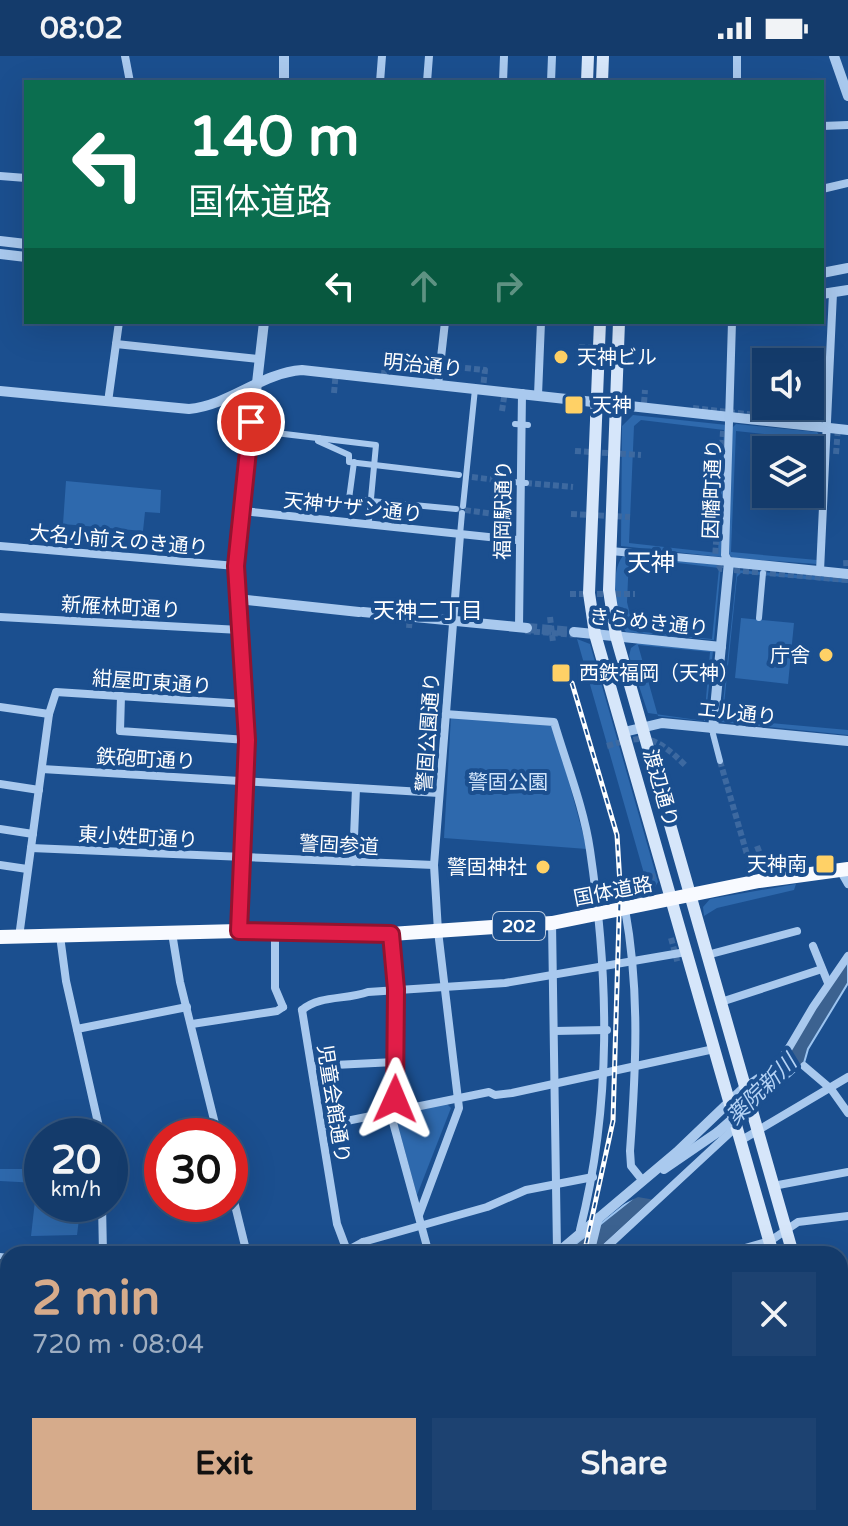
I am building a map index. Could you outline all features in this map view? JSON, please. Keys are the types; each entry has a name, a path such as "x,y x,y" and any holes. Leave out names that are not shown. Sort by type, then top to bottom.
{"highway":[{"name":"国体道路","path":"0,938 239,931 391,934 552,923 759,881 844,870"}],"main road":[{"path":"587,80 588,56"},
{"path":"602,80 603,56"},
{"name":"渡辺通り","path":"600,324 589,593 595,634 771,1246"},
{"name":"渡辺通り","path":"619,324 609,590 616,636 791,1246"}],"street":[{"path":"125,56 130,80"},
{"path":"284,56 284,80"},
{"path":"380,80 382,56"},
{"path":"427,80 429,56"},
{"path":"503,80 504,56"},
{"path":"551,80 552,56"},
{"path":"737,56 737,80"},
{"path":"834,56 844,70 848,96"},
{"path":"824,126 848,125"},
{"path":"0,176 24,178"},
{"path":"824,189 848,183"},
{"path":"0,241 24,244"},
{"path":"0,254 24,257"},
{"path":"824,273 848,268"},
{"path":"820,571 827,428 826,293 848,290"},
{"path":"108,402 119,324"},
{"path":"239,931 247,740 236,566 264,324"},
{"path":"438,384 445,324"},
{"path":"538,395 541,324"},
{"name":"因幡町通り","path":"729,562 725,555 732,324"},
{"path":"116,344 259,359"},
{"name":"明治通り","path":"0,391 189,409 210,407 288,371 302,370 848,430"},
{"path":"460,535 463,476 475,389"},
{"name":"福岡駅通り","path":"522,393 515,517 523,627"},
{"path":"515,424 528,425"},
{"path":"251,430 376,445 369,520"},
{"path":"319,438 318,441 349,455 349,462 463,476"},
{"path":"354,462 349,499 460,510"},
{"name":"天神サザン通り","path":"243,511 517,540"},
{"name":"警固公園通り","path":"459,1098 438,931 434,865 460,535"},
{"name":"大名小前えのき通り","path":"0,546 236,566"},
{"path":"611,551 848,574"},
{"path":"720,761 713,732 729,562"},
{"path":"759,618 763,573"},
{"path":"238,599 523,627"},
{"name":"新雁林町通り","path":"0,617 240,630"},
{"name":"きらめき通り","path":"574,632 721,647"},
{"name":"紺屋町東通り","path":"49,714 56,692 245,704"},
{"path":"121,696 120,731 247,740"},
{"path":"0,707 49,714 19,937"},
{"path":"445,714 554,722 590,848 604,965 606,1072 593,1177 580,1230"},
{"name":"エル通り","path":"624,732 662,723 713,732 848,741"},
{"name":"鉄砲町通り","path":"42,769 439,793"},
{"path":"0,784 39,790"},
{"path":"353,862 356,788"},
{"path":"0,829 33,834"},
{"name":"東小姓町通り","path":"31,848 242,857"},
{"name":"警固参道","path":"242,857 434,865"},
{"path":"748,858 751,868"},
{"path":"0,865 27,869"},
{"path":"844,870 848,884"},
{"path":"625,909 634,960 636,1065 631,1166 650,1177"},
{"path":"552,923 556,1246"},
{"path":"275,931 275,988 283,1007"},
{"path":"707,955 797,931"},
{"path":"172,933 214,1118"},
{"path":"391,934 396,989 392,1111 427,1246"},
{"path":"60,936 66,981 97,1118"},
{"path":"0,938 0,950"},
{"path":"813,946 828,983"},
{"path":"192,1024 277,1011 283,1007 302,1010 317,1001 396,989 505,983 686,952"},
{"path":"608,1246 733,1115 745,1091 780,1063 848,956"},
{"path":"721,1002 822,969"},
{"path":"77,1029 187,1007"},
{"name":"児童会館通り","path":"302,1010 314,1066 342,1246"},
{"path":"554,1031 607,1030"},
{"path":"322,1126 459,1098 554,1085 714,1049"},
{"path":"314,1066 395,1062"},
{"path":"804,1066 831,1089 848,1113"},
{"path":"740,1141 848,1077"},
{"path":"650,1177 684,1159 733,1115 745,1091"},
{"path":"420,1220 459,1108 459,1098"},
{"path":"563,1246 733,1115"},
{"path":"773,1186 848,1172"},
{"path":"354,1246 420,1220 487,1207 526,1190 593,1177"},
{"path":"773,1246 785,1228 798,1222 848,1216"},
{"path":"592,1246 600,1219"},
{"path":"102,1222 103,1246"},
{"path":"239,1222 245,1246"},
{"path":"363,1242 364,1246"}],"green space":[{"path":"633,415 727,425 721,557 621,546 622,426","holes":["641,420 724,430 718,553 629,543 634,426"]},
{"path":"736,424 817,432 820,436 736,431 731,552 817,560 816,564 733,558 728,554 732,428"},
{"path":"66,481 161,490 160,513 145,512 143,531 63,524"},
{"path":"623,556 721,565 714,640 626,632 615,594 619,563","holes":["629,557 719,568 712,639 634,631 627,602"]},
{"path":"737,570 848,579 848,583 741,573 737,577 723,715 726,719 848,730 848,735 721,722"},
{"path":"741,618 794,623 788,684 735,678"},
{"path":"577,639 590,644 658,882 652,892 623,898 623,895 642,891 647,884"},
{"path":"638,643 713,651 705,721 710,652 638,645 658,714 648,713 629,656 631,648"},
{"name":"警固公園","path":"451,717 553,723 587,849 444,838"},
{"path":"796,884 794,890 717,908 704,916 703,907 710,899"},
{"path":"446,1103 451,1108 417,1195 395,1115"},
{"path":"0,1169 24,1169 24,1182 0,1181"},
{"path":"33,1222 79,1222 77,1235 31,1236"}],"water":[{"name":"薬院新川","path":"848,959 848,983 808,1049 804,1063 603,1246 573,1246 632,1199 764,1078"}],"pier":[{"path":"762,1078 767,1096 655,1200 638,1197 618,1207"}],"tunnel":[{"path":"579,347 599,348"},
{"path":"384,376 385,357"},
{"path":"465,368 485,370 483,388"},
{"path":"334,393 336,371"},
{"path":"644,403 645,390"},
{"path":"502,411 505,391"},
{"path":"693,408 752,415"},
{"path":"836,454 838,428"},
{"path":"723,431 715,559 721,569 848,580"},
{"path":"575,451 641,455"},
{"path":"463,476 513,482"},
{"path":"526,483 573,487"},
{"path":"456,509 511,516"},
{"path":"571,514 630,517"},
{"path":"846,560 847,576"},
{"path":"570,594 635,594"},
{"path":"409,628 411,606"},
{"path":"467,625 468,609"},
{"path":"550,617 553,642"},
{"path":"527,628 574,632"},
{"path":"525,631 578,635"},
{"path":"607,746 632,740 650,740 666,748 685,765"},
{"path":"720,761 748,858"},
{"path":"757,846 768,875 763,876"},
{"path":"640,878 665,875"},
{"path":"631,892 643,902"},
{"path":"671,938 678,964"}],"railway":[{"path":"572,683 617,835 620,884 613,1121 586,1246"}],"place":[{"name":"天神ビル","path":"561,357"},
{"name":"天神","path":"574,405"},
{"name":"庁舎","path":"826,655"},
{"name":"西鉄福岡（天神）","path":"561,673"},
{"name":"天神南","path":"825,864"},
{"name":"警固神社","path":"543,867"}],"district":[{"name":"天神","path":"651,563"},
{"name":"天神二丁目","path":"428,610"}],"route":[{"path":"251,422 236,566 247,740 239,931 391,934 396,989 395,1099"}]}
